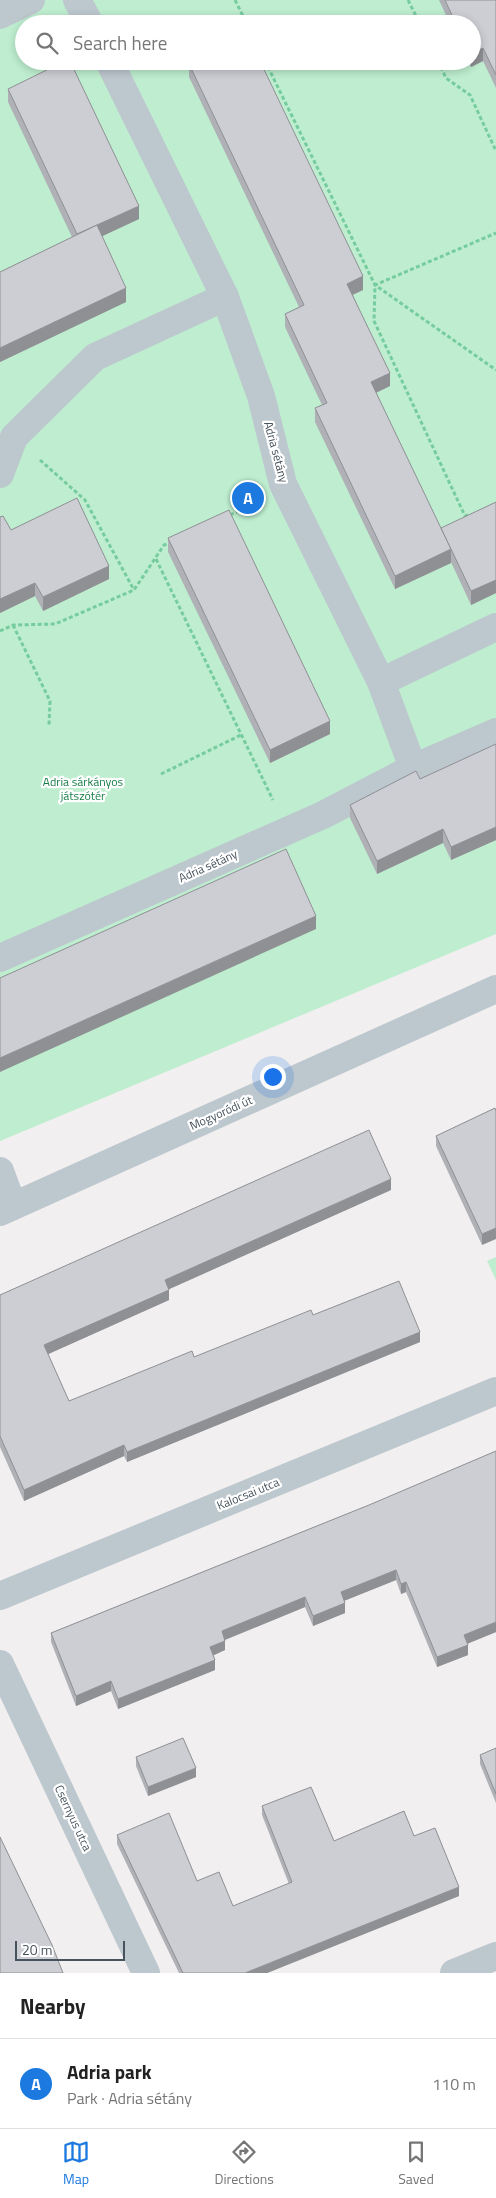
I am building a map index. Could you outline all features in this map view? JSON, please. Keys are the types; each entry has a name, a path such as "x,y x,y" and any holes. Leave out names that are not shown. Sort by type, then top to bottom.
{"street":[{"path":"0,15 31,0"},
{"path":"77,0 85,15"},
{"name":"Adria sétány","path":"112,70 225,297 261,396 286,490 381,682 413,768"},
{"path":"0,474 7,440 95,358 225,297"},
{"path":"381,682 496,628"},
{"name":"Adria sétány","path":"0,958 323,815 413,768 496,732"},
{"name":"Mogyoródi út","path":"7,1209 496,989"},
{"path":"0,1171 7,1209"},
{"name":"Kalocsai utca","path":"0,1596 496,1392"},
{"name":"Csernyus utca","path":"0,1664 146,1973"},
{"path":"454,1973 496,1956"}],"path":[{"path":"235,0 242,15"},
{"path":"408,0 416,15"},
{"path":"269,70 375,284 374,321 466,516 473,513"},
{"path":"442,70 446,78 470,95 496,151"},
{"path":"375,284 496,233"},
{"path":"375,284 496,370"},
{"path":"7,440 85,500 134,590"},
{"path":"225,518 286,490"},
{"path":"0,631 13,625 55,624 134,590 164,545 173,541"},
{"path":"155,558 288,830"},
{"path":"13,625 50,701 49,725"},
{"path":"161,774 241,735"}],"green space":[{"name":"Adria sárkányos játszótér","path":"31,0 496,0 496,934 0,1141 0,15"},
{"path":"496,1257 496,1280 487,1261"}],"building":[{"path":"445,0 496,0 496,75 483,48 481,49 481,15 452,15"},
{"path":"47,70 74,70 139,206 77,234 8,89"},
{"path":"192,70 264,70 363,276 347,284 390,373 371,382 451,549 395,576 315,408 327,403 285,314 304,305"},
{"path":"97,225 126,288 0,348 0,272"},
{"path":"77,498 109,566 43,597 35,583 0,599 0,517 3,516 11,530"},
{"path":"496,502 496,580 471,591 441,528"},
{"path":"229,510 330,721 270,750 168,538"},
{"path":"496,744 496,827 451,847 443,829 377,861 350,805 416,771 420,779"},
{"path":"286,849 316,916 0,1058 0,978"},
{"path":"495,1108 496,1228 482,1234 436,1136"},
{"path":"369,1130 391,1179 165,1280 169,1290 44,1345 69,1401 192,1351 194,1357 311,1310 313,1315 399,1281 420,1332 127,1452 124,1445 24,1490 0,1436 0,1295"},
{"path":"496,1451 496,1622 464,1635 468,1645 437,1657 406,1582 401,1584 396,1570 341,1592 345,1603 313,1616 305,1597 222,1631 225,1641 210,1647 215,1660 118,1699 111,1681 76,1696 51,1633 369,1505"},
{"path":"183,1738 196,1768 148,1787 136,1757"},
{"path":"496,1748 496,1794 480,1755"},
{"path":"311,1787 334,1841 404,1811 414,1836 435,1828 459,1887 245,1973 183,1973 117,1835 169,1813 197,1881 219,1872 233,1906 292,1882 262,1806"},
{"path":"0,1837 52,1945 63,1973 0,1973"}],"place":[{"name":"Adria park","path":"248,498"}]}
